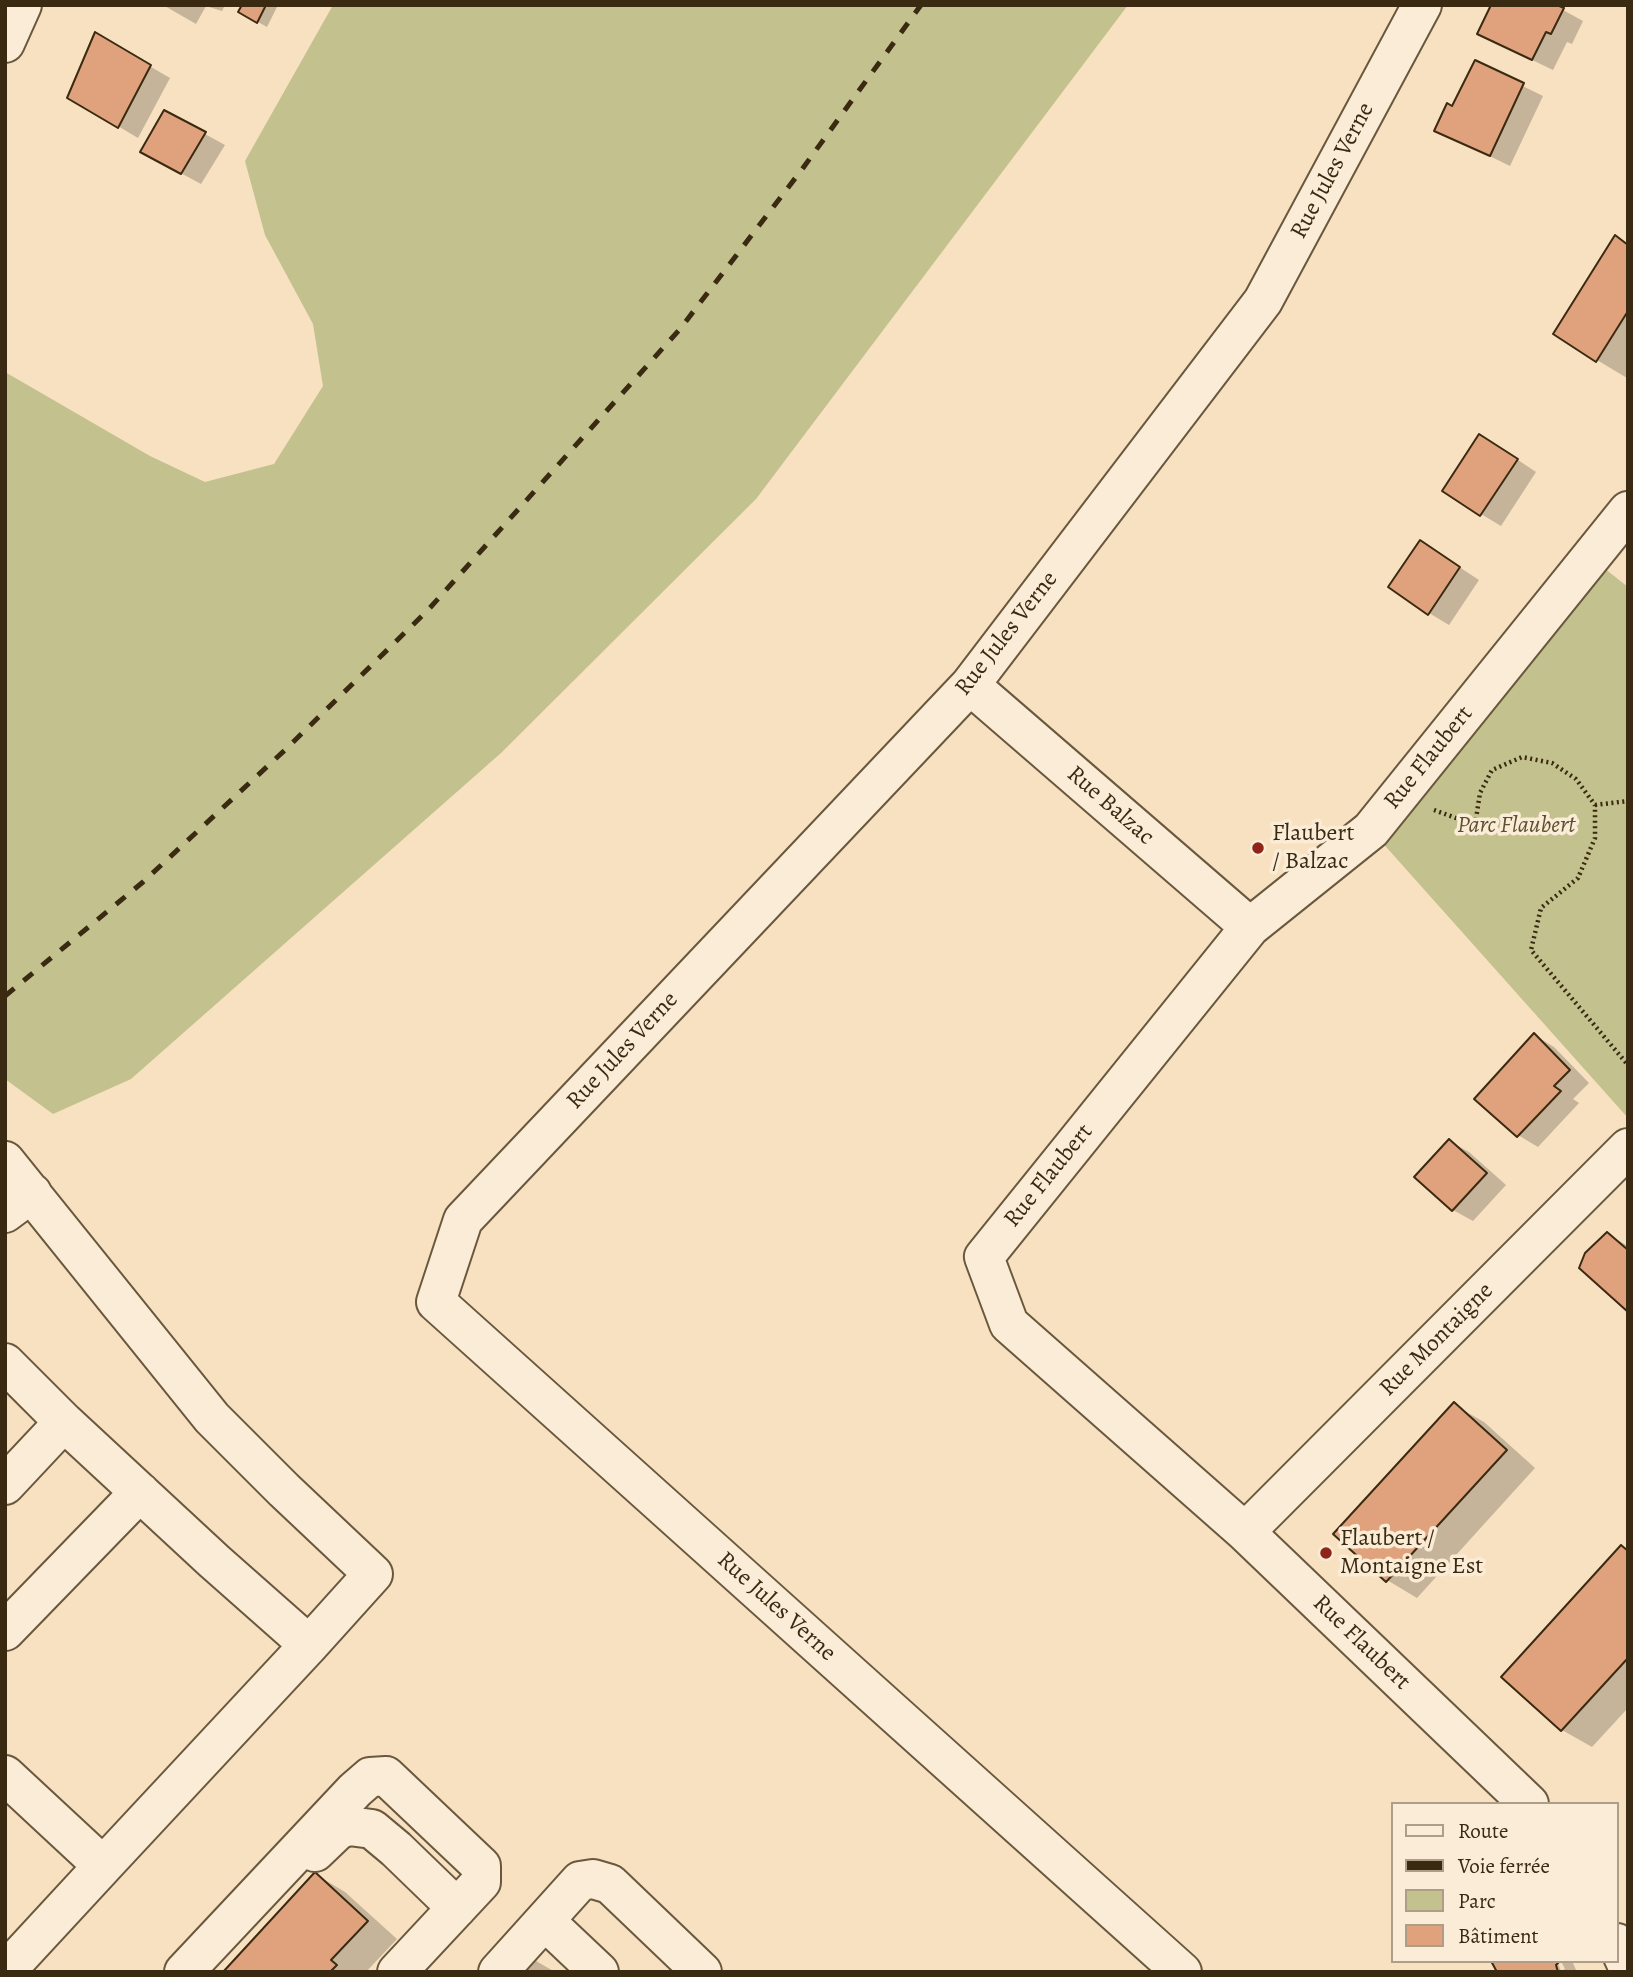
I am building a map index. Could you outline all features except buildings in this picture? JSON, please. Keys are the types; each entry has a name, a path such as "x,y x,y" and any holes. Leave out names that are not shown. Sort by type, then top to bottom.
{"street":[{"path":"5,43 22,5"},
{"name":"Rue Jules Verne","path":"1182,1972 436,1302 463,1220 970,685 1263,301 1423,5"},
{"name":"Rue Flaubert","path":"1527,1802 1245,1531 1009,1324 984,1256 1250,927 1371,830 1628,511"},
{"name":"Rue Balzac","path":"970,685 1250,927"},
{"name":"Rue Montaigne","path":"1245,1531 1626,1153"},
{"path":"5,1161 18,1203 212,1418 373,1574 5,1972"},
{"path":"5,1363 64,1422 309,1645"},
{"path":"5,1485 64,1422"},
{"path":"5,1632 140,1492"},
{"path":"5,1775 103,1866"},
{"path":"186,1972 355,1790 370,1777 386,1776 481,1866 481,1882 397,1972"},
{"path":"186,1972 208,1963 222,1951 330,1836 349,1826 372,1829 381,1835 457,1908"},
{"path":"498,1972 580,1881 593,1879 610,1884 702,1972"},
{"path":"545,1921 599,1972"},
{"path":"1619,1947 1628,1967"}],"path":[{"path":"1397,796 1475,825 1480,793 1492,769 1522,757 1552,763 1576,779 1595,805 1595,838 1578,878 1541,908 1531,950 1628,1065"},
{"path":"1595,805 1628,801"}],"green space":[{"path":"333,5 1128,5 756,499 501,753 131,1079 53,1114 5,1079 5,372 150,456 205,482 274,464 323,386 313,324 265,235 245,161"},
{"name":"Parc Flaubert","path":"1590,557 1628,587 1628,1118 1371,830"}],"railway":[{"path":"5,996 143,882 286,749 428,610 680,329 803,168 921,5"}],"place":[{"name":"Flaubert / Balzac","path":"1258,848"},
{"name":"Flaubert / Montaigne Est","path":"1326,1553"}]}
